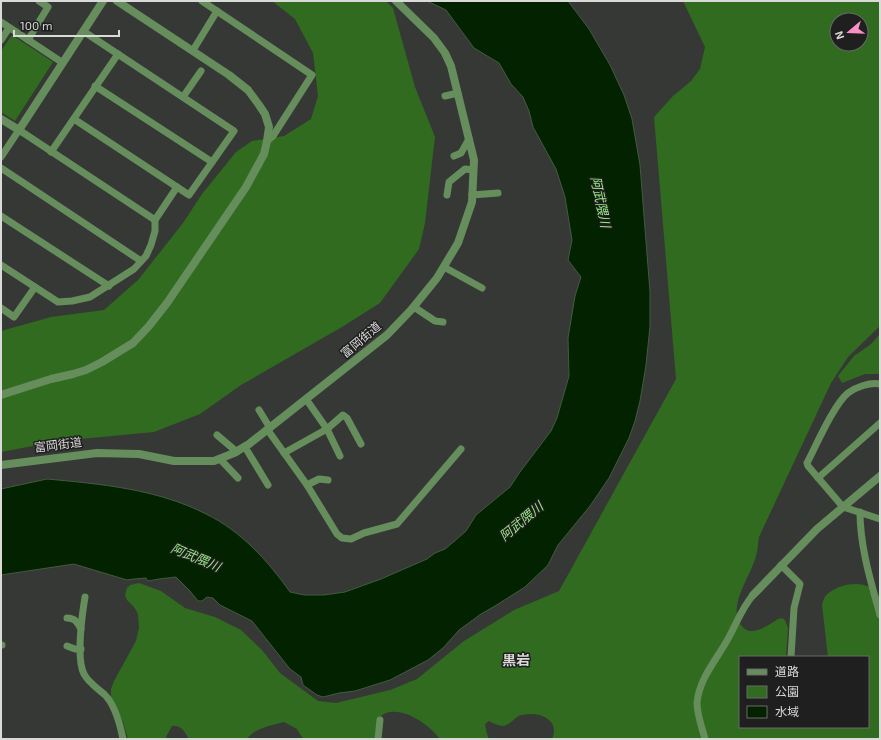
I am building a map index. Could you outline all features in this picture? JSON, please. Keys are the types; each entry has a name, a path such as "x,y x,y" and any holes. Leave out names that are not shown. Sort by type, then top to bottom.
{"street":[{"path":"28,40 48,7 38,1"},
{"path":"1,157 103,1"},
{"path":"1,395 51,379 86,370 133,343 167,303 246,187 260,161 267,141 269,126 265,114 248,90 117,1"},
{"path":"202,1 312,75 273,136 267,141"},
{"name":"富岡街道","path":"1,465 97,453 139,454 174,461 214,461 220,459 245,447 357,360 387,335 414,307 437,278 458,243 472,202 474,160 451,66 445,53 434,38 396,1"},
{"path":"195,47 217,11"},
{"path":"1,22 63,63"},
{"path":"1,40 9,28"},
{"path":"74,119 189,195 234,131 83,31"},
{"path":"51,152 118,54"},
{"path":"183,97 201,71"},
{"path":"95,86 212,162"},
{"path":"445,96 458,93"},
{"path":"1,119 155,220"},
{"path":"454,156 461,153 469,138"},
{"path":"1,168 141,261"},
{"path":"447,195 449,182 465,169 473,170"},
{"path":"1,265 58,302 90,297 134,269 146,256 151,245 155,220 177,187"},
{"path":"472,196 498,192"},
{"path":"1,216 109,286"},
{"path":"444,267 482,288"},
{"path":"1,308 14,317 36,287"},
{"path":"414,307 435,321 443,322"},
{"path":"880,384 864,385 847,394 839,403 807,463 843,507 880,519"},
{"path":"306,399 327,429 340,456"},
{"path":"259,410 284,453 307,485 337,534 342,538 351,539 364,533 397,524 461,449"},
{"path":"284,453 327,429 343,415 347,418 361,444"},
{"path":"818,478 880,423"},
{"path":"217,435 236,452"},
{"path":"245,447 268,485"},
{"path":"220,459 238,478"},
{"path":"705,739 697,703 700,689 709,668 728,638 745,603 817,529 880,476"},
{"path":"307,485 319,479 328,480"},
{"path":"860,512 864,554 880,615"},
{"path":"782,565 800,584 794,608 791,656"},
{"path":"84,597 81,629 81,666 84,676 105,695 114,709 123,739"},
{"path":"67,618 75,620 81,629"},
{"path":"67,646 75,649 81,649"},
{"path":"378,739 380,720"}],"green space":[{"path":"272,1 386,1 393,8 415,87 435,137 425,223 419,249 380,303 342,327 241,385 200,414 154,432 59,441 1,452 1,331 51,317 104,310 138,280 183,223 202,194 236,152 252,141 284,136 311,119 318,96 313,53 295,19"},
{"path":"683,1 880,1 880,326 848,357 831,383 759,537 756,556 738,600 737,617 741,625 750,631 760,630 782,618 785,620 788,628 786,656 739,656 739,728 869,728 869,656 828,656 822,605 824,599 830,592 849,584 863,585 876,591 880,597 880,739 552,739 554,732 551,722 541,716 528,714 517,717 503,726 489,721 485,724 489,739 440,739 430,728 416,718 393,712 385,713 378,719 376,739 303,739 297,729 284,722 259,729 247,739 189,739 182,729 178,726 172,726 165,739 128,739 123,722 111,699 111,689 136,641 139,628 138,614 125,595 127,588 130,585 139,583 161,591 185,608 215,617 241,630 262,650 280,673 318,701 336,703 390,690 417,679 464,641 514,610 559,591 676,379 654,117 673,96 691,81 700,69 705,47"},
{"path":"12,35 53,62 15,121 1,112 1,51"},
{"path":"880,334 880,374 865,374 842,383 838,376 854,356 871,344"}],"water":[{"name":"阿武隈川","path":"427,1 568,1 589,29 610,65 624,95 632,119 640,165 650,292 650,326 640,401 629,438 609,478 590,506 558,545 548,565 525,587 481,614 459,630 443,648 428,660 390,680 355,691 323,697 317,695 303,685 301,677 290,669 252,621 220,605 213,598 207,597 202,601 198,601 176,577 148,581 146,578 127,580 74,564 1,575 1,489 47,479 88,483 148,493 206,514 231,529 253,548 273,569 290,592 304,595 324,595 345,592 381,579 427,559 435,553 445,549 457,539 466,531 476,515 510,487 551,431 557,418 569,376 568,338 575,296 581,277 568,260 572,240 565,197 556,169 533,127 529,111 523,97 511,84 499,63 474,48 446,10"}],"district":[{"name":"黒岩","path":"516,660"}]}
